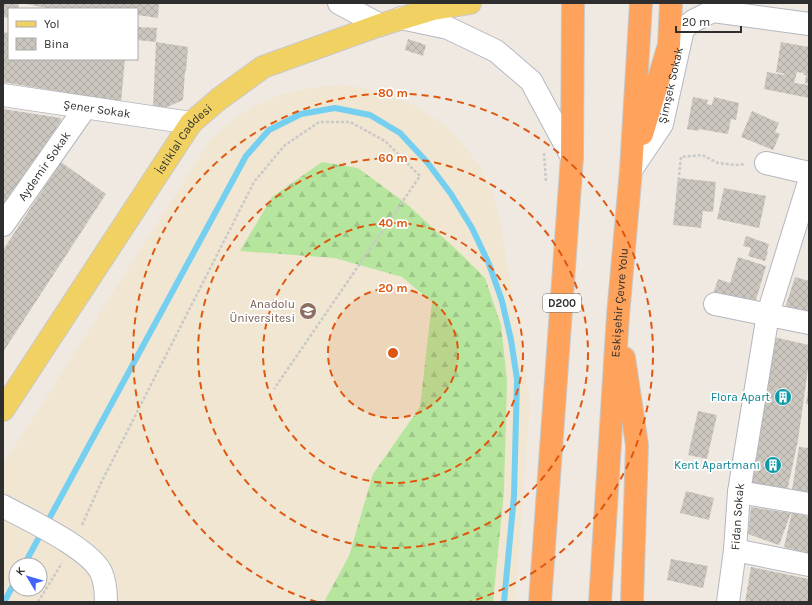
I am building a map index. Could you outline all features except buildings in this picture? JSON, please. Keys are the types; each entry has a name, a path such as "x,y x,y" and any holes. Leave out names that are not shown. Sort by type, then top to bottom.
{"highway":[{"name":"D200","path":"540,602 572,158 573,3"},
{"name":"Eskişehir Çevre Yolu","path":"600,602 618,315 631,170 641,3"},
{"path":"631,170 669,45 671,3"},
{"path":"618,315 638,445 632,602"}],"main road":[{"name":"İstiklal Caddesi","path":"3,410 191,123 219,99 263,67 433,6 470,3"}],"street":[{"path":"339,3 380,25"},
{"name":"Şimşek Sokak","path":"631,170 662,124 683,29 714,7 809,24"},
{"path":"402,18 448,28 496,51 531,81 572,158"},
{"name":"Şener Sokak","path":"3,95 191,123"},
{"name":"Aydemir Sokak","path":"3,225 85,108"},
{"path":"766,163 809,173"},
{"name":"Fidan Sokak","path":"728,602 735,550 740,492 768,314 809,182"},
{"path":"715,304 809,323"},
{"path":"740,492 809,504"},
{"path":"7,508 73,545 89,558 101,573 104,581 106,602"},
{"path":"735,550 809,565"}],"path":[{"path":"38,602 73,545 107,471 254,182 284,146 319,122 350,122 385,141 420,176 274,389"},
{"path":"544,150 547,184"},
{"path":"678,195 681,158 702,155 718,163 736,165 758,162 766,163"}],"shaded area":[{"name":"Anadolu Üniversitesi","path":"337,85 365,88 393,96 419,108 443,124 463,144 480,167 492,193 500,221 530,402 515,602 3,602 3,465 209,142 230,122 254,106 280,95 308,88"}],"green space":[{"path":"322,162 358,168 408,205 485,278 501,325 507,381 504,491 493,602 324,602 349,556 373,474 420,407 432,302 402,277 335,258 240,251 272,197"}],"waterway":[{"path":"28,557 246,156 269,130 301,114 335,108 370,115 400,133 427,162 451,194 472,228 489,264 502,301 511,340 517,379 514,496 504,602"},
{"path":"4,602 8,595"}],"place":[{"name":"Anadolu Üniversitesi","path":"308,311"},
{"name":"Flora Apart","path":"783,397"},
{"name":"Kent Apartmanı","path":"773,465"}]}
